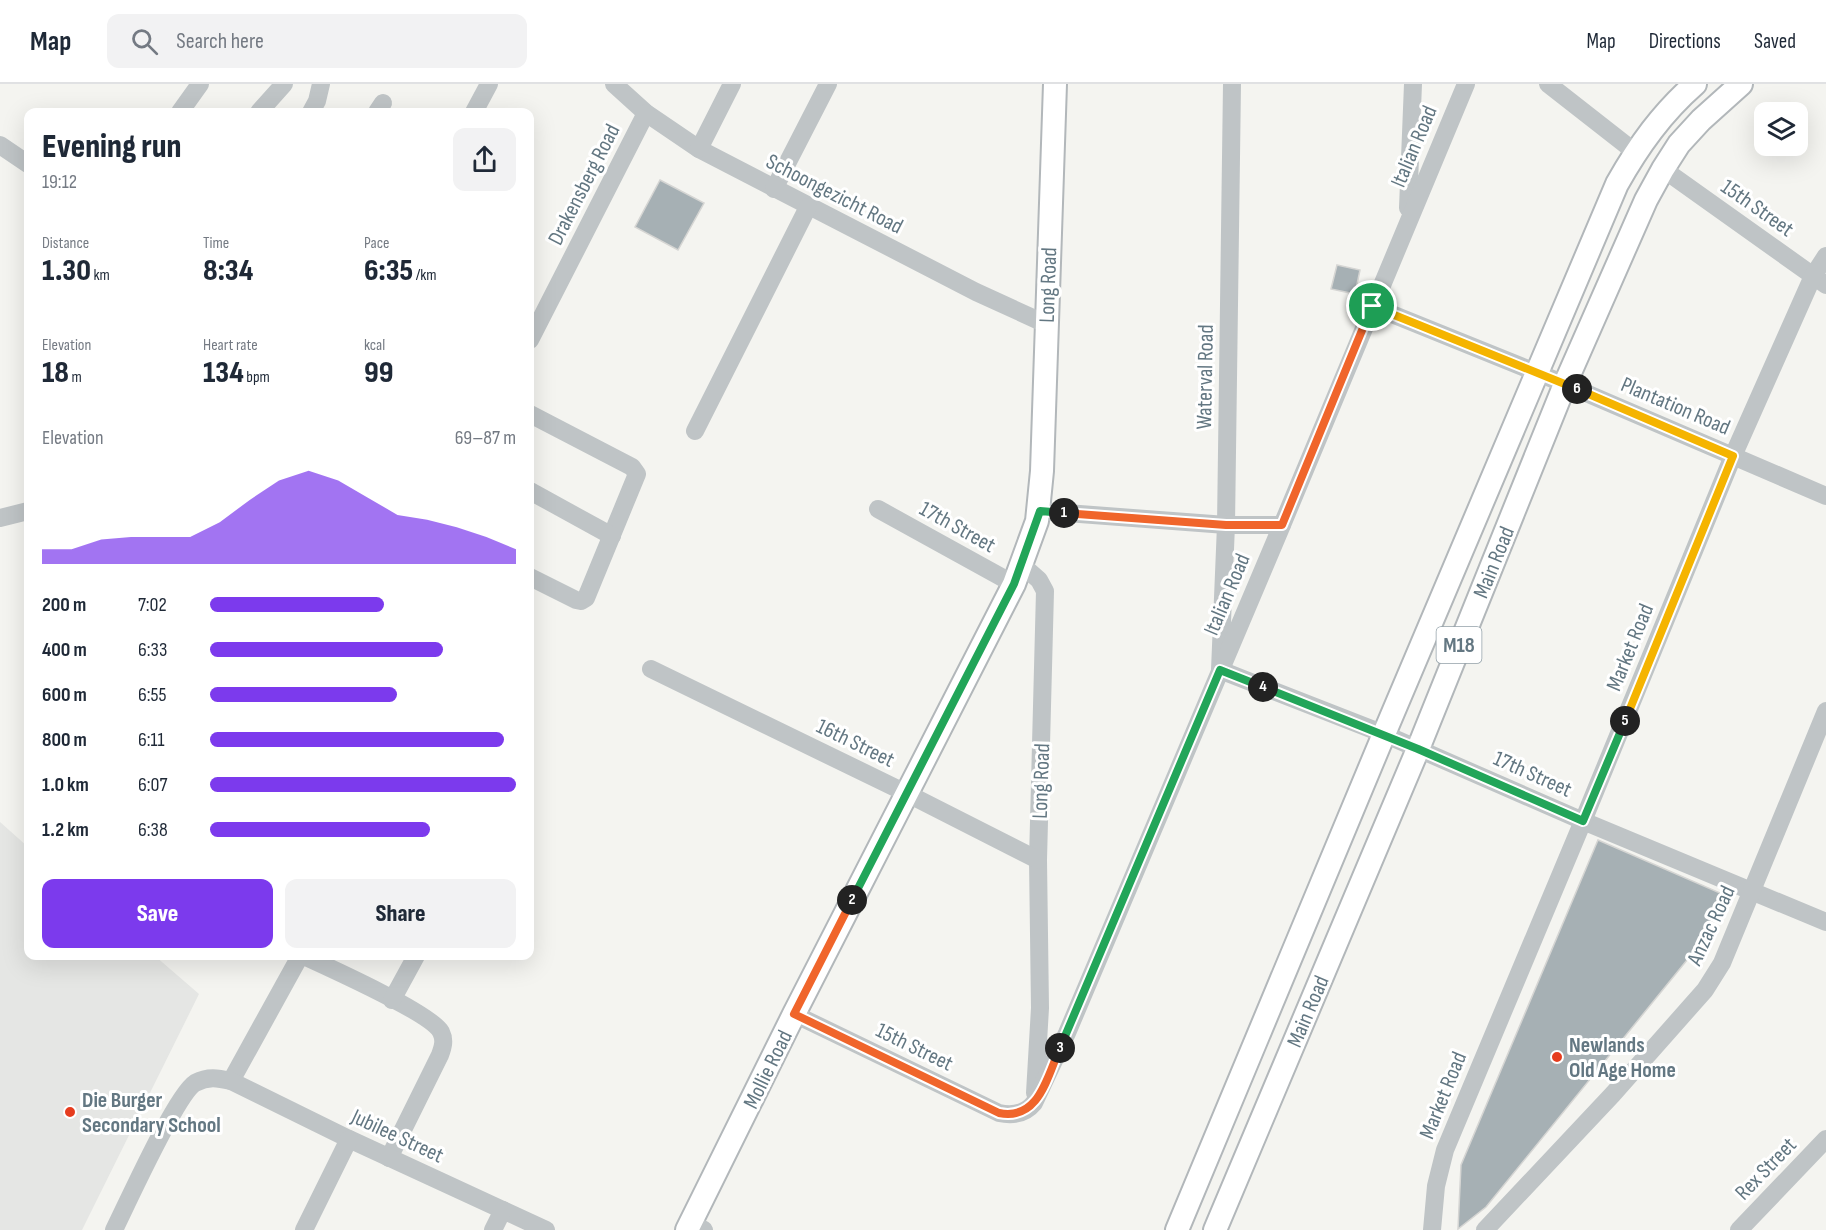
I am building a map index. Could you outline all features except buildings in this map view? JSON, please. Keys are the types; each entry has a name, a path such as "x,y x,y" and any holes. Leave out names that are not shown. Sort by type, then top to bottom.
{"main road":[{"name":"Long Road","path":"1039,516 1055,84"},
{"name":"Main Road","path":"1178,1230 1383,734 1617,184 1635,152 1669,108 1695,84"},
{"name":"Main Road","path":"1215,1230 1418,749 1565,384 1646,200 1679,144 1740,84"},
{"name":"Mollie Road","path":"694,1228 794,1014 1018,575 1039,516"}],"street":[{"path":"183,108 200,84"},
{"path":"262,108 284,84"},
{"path":"314,108 321,84"},
{"path":"476,108 489,84"},
{"name":"Schoongezicht Road","path":"614,84 646,114 699,149 976,292 1046,324"},
{"path":"699,149 732,84"},
{"path":"774,189 828,84"},
{"name":"Waterval Road","path":"1220,670 1226,525 1232,84"},
{"path":"1407,222 1413,84"},
{"name":"Italian Road","path":"1034,1103 1067,1033 1466,84"},
{"path":"1548,84 1635,152"},
{"name":"Drakensberg Road","path":"534,332 646,114"},
{"path":"0,145 24,161"},
{"name":"15th Street","path":"1663,169 1819,280"},
{"path":"695,431 808,207"},
{"name":"Market Road","path":"1432,1230 1436,1186 1444,1150 1583,821 1733,456 1819,280 1826,256"},
{"name":"Plantation Road","path":"1372,306 1565,384 1826,496"},
{"path":"534,416 632,467 636,472 636,478 588,595 581,601 534,579"},
{"path":"534,493 612,536"},
{"name":"17th Street","path":"878,509 1018,575"},
{"path":"0,518 24,512"},
{"path":"1039,516 1226,525 1282,525"},
{"name":"Long Road","path":"1018,575 1043,584 1046,591 1038,860 1040,1008 1034,1103"},
{"name":"16th Street","path":"651,669 1038,860"},
{"name":"17th Street","path":"1220,670 1383,734 1583,821 1826,922"},
{"name":"Anzac Road","path":"1485,1230 1613,1094 1705,990 1722,963 1826,711"},
{"path":"114,1230 186,1092 193,1084 212,1077 231,1081 306,960"},
{"path":"314,960 435,1024 441,1033 444,1045 389,1158"},
{"path":"392,1000 414,960"},
{"path":"1040,1008 1067,1033"},
{"name":"15th Street","path":"794,1014 999,1113 1018,1114 1030,1108 1034,1103"},
{"name":"Jubilee Street","path":"231,1081 389,1158 546,1230"},
{"name":"Rex Street","path":"1739,1230 1826,1138"},
{"path":"304,1230 349,1139"},
{"path":"493,1230 503,1210"}],"shaded area":[{"name":"Die Burger Secondary School","path":"0,822 24,843 24,960 160,960 199,994 82,1230 0,1230"}],"place":[{"name":"Newlands Old Age Home","path":"1557,1057"},
{"name":"Die Burger Secondary School","path":"70,1112"}],"route":[{"path":"1372,306 1565,384 1733,456 1583,821 1383,734 1220,670 1067,1033 1038,1098 1030,1108 1013,1115 999,1113 794,1014 1014,584 1040,511 1226,525 1282,525 1372,306"}]}
